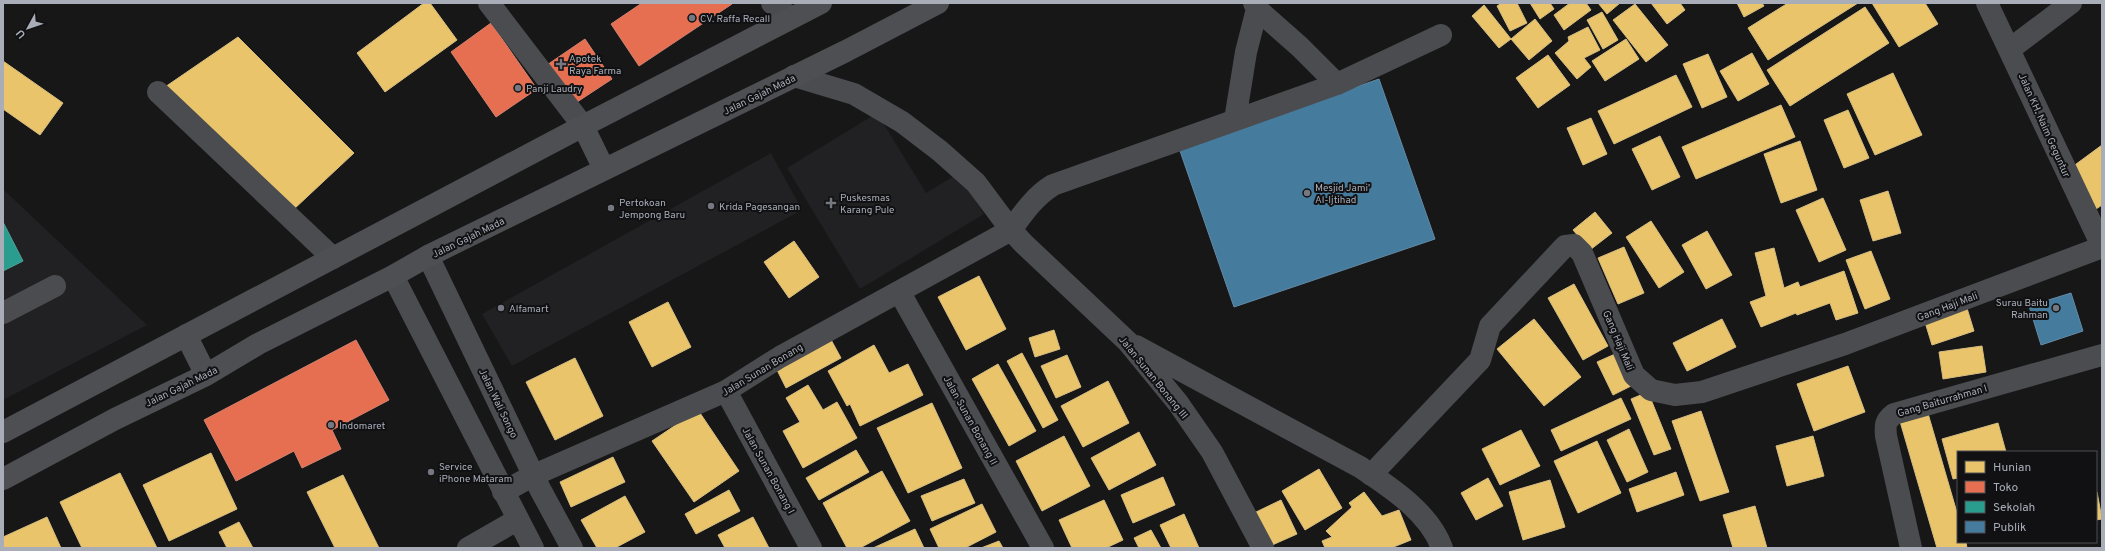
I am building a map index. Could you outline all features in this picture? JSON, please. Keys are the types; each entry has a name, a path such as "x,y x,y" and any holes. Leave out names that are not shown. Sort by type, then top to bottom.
{"main road":[{"path":"3,432 583,126 821,3"},
{"name":"Jalan Gajah Mada","path":"3,479 115,418 206,375 258,344 393,276 428,256 794,76 938,3"},
{"path":"583,126 604,169"},
{"path":"186,335 206,375"}],"street":[{"path":"490,3 583,126"},
{"path":"772,3 791,18"},
{"name":"Jalan KH. Naim Geguntur","path":"1987,3 2102,247"},
{"path":"2010,49 2071,3"},
{"path":"1255,6 1300,47 1337,84"},
{"path":"1235,120 1255,6"},
{"path":"1011,230 1040,193 1053,185 1337,84 1441,35"},
{"name":"Jalan Sunan Bonang III","path":"794,76 854,94 902,122 940,151 976,183 1011,230 1128,342 1178,403 1212,452 1263,548"},
{"path":"158,92 333,258"},
{"name":"Jalan Sunan Bonang","path":"504,492 534,475 726,391 780,357 900,293 970,251 1011,230"},
{"name":"Gang Haji Mali","path":"1372,475 1480,360 1490,326 1565,246 1574,245 1582,253 1634,375 1651,390 1675,395 1702,392 1846,344 2102,247"},
{"name":"Jalan Wali Songo","path":"428,256 540,489 572,548"},
{"path":"393,276 517,520 533,548"},
{"path":"3,314 55,286"},
{"name":"Jalan Sunan Bonang II","path":"900,293 1043,548"},
{"path":"1128,342 1372,475 1408,503 1429,525 1442,548"},
{"name":"Gang Baiturrahman I","path":"1911,548 1884,426 1887,419 1894,414 2102,355"},
{"name":"Jalan Sunan Bonang I","path":"726,391 811,548"},
{"path":"468,548 517,520"}],"shaded area":[{"path":"877,113 926,193 959,173 984,214 860,289 787,168"},
{"name":"Pertokoan Jempong Baru","path":"771,153 802,210 512,366 482,314"},
{"path":"3,189 147,325 3,400"}],"building: Hunian":[{"path":"424,3 430,3 457,40 385,92 357,53"},
{"path":"1502,3 1517,3 1527,23 1510,31 1497,6"},
{"path":"1530,3 1550,3 1554,9 1540,19"},
{"path":"1570,3 1586,3 1591,10 1564,30 1554,15"},
{"path":"1598,3 1620,3 1607,14"},
{"path":"1651,3 1680,3 1685,10 1667,24"},
{"path":"1737,3 1762,3 1764,6 1744,17"},
{"path":"1788,3 1858,3 1768,60 1748,28"},
{"path":"1872,3 1925,3 1938,24 1899,47"},
{"path":"1635,4 1668,45 1646,62 1613,20"},
{"path":"1484,5 1511,39 1499,48 1472,16"},
{"path":"1865,7 1889,43 1790,106 1767,70"},
{"path":"1602,12 1618,40 1603,49 1587,20"},
{"path":"1535,19 1552,41 1529,60 1511,39"},
{"path":"1588,27 1600,50 1584,58 1591,67 1577,79 1555,53 1569,41 1568,37"},
{"path":"238,37 354,153 293,210 165,87"},
{"path":"1626,39 1639,59 1605,81 1592,61"},
{"path":"1752,53 1769,84 1738,101 1720,71"},
{"path":"1708,54 1727,97 1702,108 1683,64"},
{"path":"1548,55 1570,85 1538,108 1516,78"},
{"path":"3,61 63,103 40,135 3,109"},
{"path":"1893,73 1922,135 1875,155 1847,94"},
{"path":"1676,75 1692,107 1614,144 1598,111"},
{"path":"1781,105 1795,137 1696,179 1682,147"},
{"path":"1848,110 1869,158 1844,168 1824,120"},
{"path":"1591,118 1607,154 1583,165 1567,128"},
{"path":"1660,136 1680,177 1652,190 1632,149"},
{"path":"1800,141 1817,190 1781,203 1764,154"},
{"path":"2102,145 2102,205 2096,209 2068,170"},
{"path":"1888,191 1901,233 1873,241 1860,200"},
{"path":"1823,198 1846,250 1819,262 1796,210"},
{"path":"1595,212 1612,233 1590,250 1573,230"},
{"path":"1651,221 1684,272 1659,288 1626,237"},
{"path":"1707,231 1732,275 1706,289 1682,245"},
{"path":"794,241 819,277 789,298 764,262"},
{"path":"1624,247 1644,293 1618,304 1598,258"},
{"path":"1774,248 1784,288 1798,282 1800,287 1844,271 1858,313 1836,320 1830,303 1797,315 1796,313 1761,327 1750,302 1766,296 1755,253"},
{"path":"1871,251 1890,299 1865,309 1846,260"},
{"path":"979,276 1006,329 966,350 938,297"},
{"path":"1574,284 1608,346 1583,360 1548,298"},
{"path":"668,302 691,347 652,367 629,322"},
{"path":"1966,305 1974,331 1932,345 1924,319"},
{"path":"1534,319 1581,377 1544,406 1497,349"},
{"path":"1722,319 1736,347 1687,371 1673,343"},
{"path":"1054,330 1060,349 1035,357 1029,338"},
{"path":"829,336 841,358 786,388 775,366"},
{"path":"874,345 889,373 908,364 923,395 860,426 850,404 847,406 828,371"},
{"path":"1982,346 1986,372 1943,379 1939,352"},
{"path":"1022,353 1058,420 1043,428 1007,361"},
{"path":"1615,354 1631,386 1613,395 1597,362"},
{"path":"1067,355 1081,387 1056,398 1041,366"},
{"path":"575,358 603,416 555,440 526,382"},
{"path":"998,364 1036,431 1009,446 972,379"},
{"path":"1848,366 1865,412 1814,431 1797,384"},
{"path":"1108,381 1129,423 1083,447 1061,406"},
{"path":"808,385 823,410 837,402 857,438 803,468 783,431 800,422 786,398"},
{"path":"1648,392 1671,449 1654,455 1631,399"},
{"path":"1621,398 1631,419 1561,451 1551,430"},
{"path":"932,403 962,468 908,493 877,428"},
{"path":"698,410 739,471 694,502 652,441"},
{"path":"1927,410 1957,513 1957,543 1966,543 1967,548 1937,548 1899,418"},
{"path":"1701,411 1729,492 1700,501 1672,421"},
{"path":"1998,423 2006,451 1957,451 1957,478 1953,479 1942,439"},
{"path":"1629,429 1648,472 1627,482 1607,440"},
{"path":"1521,430 1540,466 1500,485 1482,449"},
{"path":"1139,432 1156,465 1109,490 1091,458"},
{"path":"1064,436 1090,486 1042,511 1016,461"},
{"path":"1813,436 1824,476 1787,486 1776,446"},
{"path":"1597,441 1621,493 1578,513 1554,461"},
{"path":"856,450 869,472 819,500 806,478"},
{"path":"211,453 237,509 169,541 143,485"},
{"path":"613,457 625,482 571,507 560,482"},
{"path":"1319,469 1342,508 1305,530 1282,491"},
{"path":"882,471 910,521 860,548 847,548 823,503"},
{"path":"1676,472 1684,495 1637,512 1629,489"},
{"path":"120,473 157,548 82,548 60,502"},
{"path":"343,475 379,548 335,548 307,492"},
{"path":"1163,477 1175,505 1133,523 1121,495"},
{"path":"1488,478 1503,506 1476,520 1461,493"},
{"path":"964,479 975,503 932,521 921,496"},
{"path":"1550,480 1565,527 1523,540 1509,492"},
{"path":"729,490 740,511 696,534 685,514"},
{"path":"1364,492 1382,516 1399,510 1411,540 1391,548 1325,548 1322,541 1332,537 1326,531 1352,507 1349,503"},
{"path":"2097,492 2102,519 2097,520"},
{"path":"625,496 645,532 615,548 597,548 581,520"},
{"path":"1104,500 1123,540 1106,548 1072,548 1059,520"},
{"path":"1281,500 1297,534 1270,546 1254,513"},
{"path":"982,504 996,532 965,548 939,548 930,529"},
{"path":"1755,506 1767,548 1733,548 1723,515"},
{"path":"1184,514 1199,548 1171,548 1160,525"},
{"path":"47,517 61,548 3,548 3,537"},
{"path":"753,517 769,548 725,548 718,535"},
{"path":"239,522 253,548 227,548 219,532"},
{"path":"915,529 924,548 873,548"},
{"path":"1151,530 1161,548 1139,548 1134,538"},
{"path":"999,541 1003,548 981,548"}],"building: Toko":[{"path":"642,3 732,4 639,66 611,24"},
{"path":"491,23 537,89 496,117 451,52"},
{"path":"585,39 612,79 571,106 544,67"},
{"path":"356,340 389,400 332,430 341,449 302,468 294,451 236,481 204,420"}],"building: Sekolah":[{"path":"3,222 23,261 3,271"}],"building: Publik":[{"name":"Mesjid Jami' Al-Ijtihad","path":"1379,79 1435,239 1234,307 1179,148"},
{"path":"2071,293 2083,331 2041,345 2029,306"}],"place":[{"name":"CV. Raffa Recall","path":"692,18"},
{"name":"Apotek Raya Farma","path":"561,64"},
{"name":"Panji Laudry","path":"518,88"},
{"name":"Mesjid Jami' Al-Ijtihad","path":"1307,193"},
{"name":"Puskesmas Karang Pule","path":"831,203"},
{"name":"Krida Pagesangan","path":"711,206"},
{"name":"Pertokoan Jempong Baru","path":"611,208"},
{"name":"Alfamart","path":"501,308"},
{"name":"Surau Baitu Rahman","path":"2056,308"},
{"name":"Indomaret","path":"331,425"},
{"name":"Service iPhone Mataram","path":"431,472"}]}
